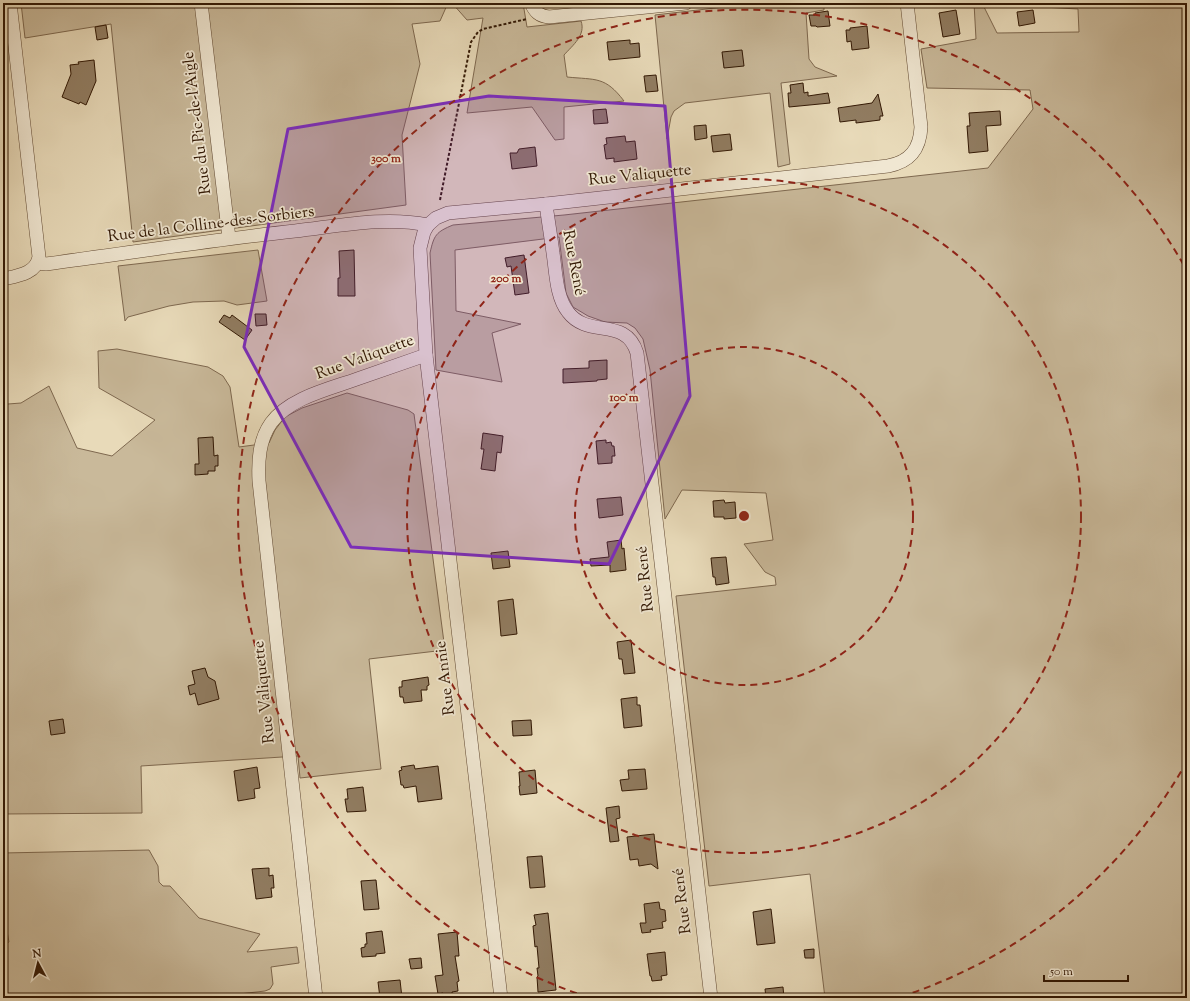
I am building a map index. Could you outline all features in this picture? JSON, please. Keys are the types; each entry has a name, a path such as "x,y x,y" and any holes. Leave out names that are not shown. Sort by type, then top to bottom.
{"street":[{"path":"3,279 24,274 31,270 38,263 39,250 10,3"},
{"name":"Rue du Pic-de-l'Aigle","path":"201,3 229,238"},
{"path":"533,7 540,15 549,17 686,3"},
{"name":"Rue Valiquette","path":"316,998 259,481 259,456 263,438 271,423 276,417 291,406 318,392 426,355 420,248 424,232 428,225 436,218 448,213 546,204 898,164 911,155 916,149 921,135 921,120 907,3"},
{"name":"Rue René","path":"546,204 557,282 565,308 573,318 584,325 616,330 628,336 638,353 711,998"},
{"name":"Rue de la Colline-des-Sorbiers","path":"38,263 46,264 229,238 376,222 404,222 428,225"},
{"name":"Rue Annie","path":"426,355 501,998"}],"path":[{"path":"440,200 471,42 474,36 483,29 531,17 533,7"}],"highlighted area":[{"path":"489,96 665,106 690,396 609,564 351,547 244,347 288,129"}],"shaded area":[{"path":"21,3 448,3 440,21 412,24 420,64 402,135 406,205 133,242 111,24 25,38"},
{"path":"452,3 523,3 527,27 581,21 582,31 578,40 564,55 567,77 593,79 605,83 611,87 624,101 564,107 564,139 555,140 532,107 467,113 483,18 467,20"},
{"path":"758,3 824,3 824,10 806,13 809,59 815,67 837,76 781,83 790,164 778,167 770,93 685,103 674,111 671,117 667,139 655,15"},
{"path":"974,3 982,3 997,33 1079,32 1078,9 1043,7 1044,3 1183,3 1187,45 1187,998 825,998 810,874 709,886 676,596 776,585 775,577 765,572 744,544 773,540 766,493 682,490 665,519 650,370 643,339 635,328 627,323 605,322 588,316 573,307 566,293 559,237 455,250 456,311 521,324 492,333 502,382 436,370 430,253 433,242 439,232 453,225 564,215 988,168 1033,109 1030,90 927,88 921,49 976,39"},
{"path":"258,250 267,301 237,305 224,301 193,302 169,306 128,317 125,321 118,266"},
{"path":"117,349 208,367 223,376 230,387 239,447 269,443 275,430 285,417 302,408 347,393 408,410 414,414 445,650 369,659 381,769 300,778 298,756 141,766 142,813 3,814 3,408 8,404 21,403 49,386 77,448 112,456 155,420 99,388 98,351"},
{"path":"149,850 158,866 159,882 163,886 170,886 199,918 260,934 247,952 297,947 299,963 271,967 273,984 270,989 265,991 205,998 3,998 3,945 9,942 3,909 3,853"}],"building":[{"path":"956,10 960,34 943,37 939,13"},
{"path":"1033,10 1035,23 1019,26 1017,12"},
{"path":"828,11 830,26 811,26 809,15 815,15 815,13"},
{"path":"106,25 108,38 97,40 95,27"},
{"path":"867,26 869,48 852,50 851,41 847,42 846,30 850,30 850,28"},
{"path":"630,40 630,44 639,43 640,57 609,60 607,42"},
{"path":"742,50 744,66 724,68 722,52"},
{"path":"94,60 96,81 86,105 80,102 79,104 62,97 71,74 70,65 79,64 78,62"},
{"path":"656,75 658,91 646,92 644,76"},
{"path":"803,83 804,93 808,92 808,96 828,93 830,103 789,107 788,93 791,93 790,85"},
{"path":"878,94 883,116 880,116 880,120 856,123 856,120 840,122 838,108 872,103"},
{"path":"606,109 608,123 594,124 593,110"},
{"path":"1000,111 1001,125 986,126 988,151 969,153 967,126 970,126 969,113"},
{"path":"706,125 707,138 695,140 694,126"},
{"path":"730,134 732,150 713,152 711,136"},
{"path":"625,136 626,142 635,141 637,159 614,162 614,158 606,159 604,145 607,144 606,138"},
{"path":"535,147 537,166 512,169 510,153 517,153 519,149"},
{"path":"354,250 355,296 338,296 338,278 340,278 339,251"},
{"path":"524,255 529,293 515,295 511,266 507,267 505,258"},
{"path":"255,314 266,314 267,325 256,326"},
{"path":"224,315 230,318 232,315 252,330 245,340 219,322"},
{"path":"607,360 607,379 563,383 563,369 589,368 589,361"},
{"path":"483,433 503,436 501,453 497,452 495,471 481,469 484,449 481,449"},
{"path":"213,437 214,456 218,455 218,466 215,466 215,471 208,471 208,474 195,475 195,464 199,464 198,438"},
{"path":"606,440 606,443 611,442 612,446 614,446 615,456 612,456 612,463 598,464 596,441"},
{"path":"621,497 623,515 599,518 597,499"},
{"path":"724,500 725,503 735,502 736,518 724,519 724,517 714,517 713,501"},
{"path":"621,540 622,549 624,548 626,570 610,572 610,565 591,566 590,559 609,557 607,542"},
{"path":"508,551 510,567 493,569 491,553"},
{"path":"726,557 729,583 716,585 715,577 713,577 711,558"},
{"path":"513,599 517,634 501,636 498,601"},
{"path":"631,640 635,673 624,674 622,659 619,659 617,642"},
{"path":"205,668 208,677 215,681 219,699 198,705 195,693 190,695 188,686 195,684 192,671"},
{"path":"428,677 429,685 427,686 427,690 421,690 422,701 404,703 403,697 400,697 399,687 402,687 402,681"},
{"path":"637,697 637,705 640,705 642,726 624,728 621,699"},
{"path":"63,719 65,733 51,735 49,721"},
{"path":"531,720 532,735 513,736 512,721"},
{"path":"414,765 415,769 438,766 442,799 418,802 416,786 404,788 403,785 401,785 399,771 402,770 401,767"},
{"path":"257,767 260,788 254,789 255,798 238,801 234,771"},
{"path":"645,769 647,789 622,791 620,780 629,779 628,770"},
{"path":"535,770 537,793 520,795 519,772"},
{"path":"363,787 366,811 347,812 345,799 348,799 347,789"},
{"path":"619,806 620,818 616,819 619,841 610,842 606,808"},
{"path":"654,834 658,869 651,864 639,866 638,859 630,860 627,837"},
{"path":"542,856 545,887 530,888 527,857"},
{"path":"269,868 269,876 273,875 274,888 271,888 272,897 256,899 252,869"},
{"path":"376,880 379,909 364,910 361,881"},
{"path":"659,902 660,909 665,910 666,921 662,922 663,928 642,933 640,923 646,923 644,904"},
{"path":"771,909 775,943 757,945 753,912"},
{"path":"548,913 556,990 538,992 537,968 539,968 533,926 536,925 534,915"},
{"path":"382,931 385,953 376,954 376,956 362,957 361,948 365,947 365,944 367,944 366,933"},
{"path":"457,932 459,956 455,956 459,981 457,982 458,991 452,992 453,998 444,998 443,993 438,994 435,976 443,975 438,934"},
{"path":"814,949 814,958 805,958 804,950"},
{"path":"665,952 667,975 661,976 662,980 652,981 647,954"},
{"path":"421,958 422,968 411,969 409,959"},
{"path":"400,980 402,998 380,998 378,982"},
{"path":"783,987 784,998 766,998 765,989"}]}
